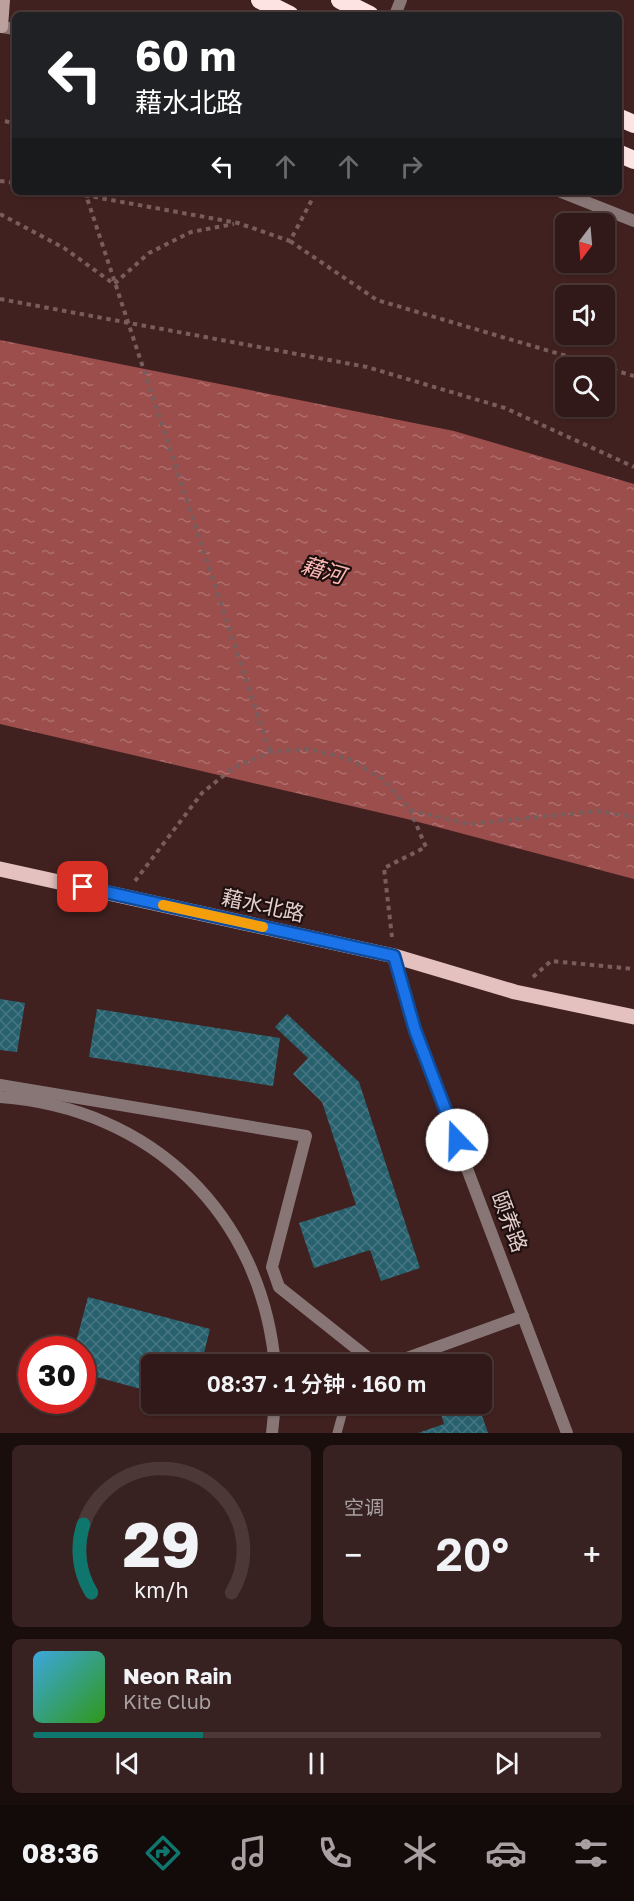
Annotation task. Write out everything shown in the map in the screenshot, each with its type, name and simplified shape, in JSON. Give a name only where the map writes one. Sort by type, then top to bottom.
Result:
[{"type":"highway","points":[[260,0],[284,12]]},
{"type":"highway","points":[[340,0],[364,12]]},
{"type":"main road","points":[[0,0],[4,0],[1,27]]},
{"type":"main road","name":"藉水北路","points":[[0,869],[394,956],[515,992],[634,1017]]},
{"type":"main road","name":"藉水北路","points":[[515,992],[634,1006]]},
{"type":"street","points":[[569,195],[634,221]]},
{"type":"street","name":"颐养路","points":[[394,956],[415,1030],[567,1433]]},
{"type":"street","points":[[0,1085],[306,1136],[272,1267],[279,1287],[363,1354]]},
{"type":"street","points":[[0,1097],[56,1104],[105,1122],[142,1141],[168,1159],[191,1180],[212,1203],[246,1255],[267,1313],[273,1354]]},
{"type":"street","points":[[418,1354],[523,1316]]},
{"type":"street","points":[[272,1433],[274,1414]]},
{"type":"lane","points":[[337,1433],[342,1414]]},
{"type":"path","points":[[5,121],[12,123]]},
{"type":"path","points":[[84,195],[270,752]]},
{"type":"path","points":[[89,195],[238,223],[290,241],[377,300],[634,376]]},
{"type":"path","points":[[290,241],[314,195]]},
{"type":"path","points":[[0,214],[64,248],[114,284]]},
{"type":"path","points":[[114,284],[149,253],[191,232],[238,223]]},
{"type":"path","points":[[0,300],[367,367],[505,408],[634,467]]},
{"type":"path","points":[[124,896],[202,793],[233,768],[270,752],[310,749],[349,759],[384,780],[410,810],[426,847],[384,868],[394,956]]},
{"type":"path","points":[[410,810],[468,824],[598,811],[634,817]]},
{"type":"path","points":[[515,992],[551,961],[634,969]]},
{"type":"water","name":"藉河","points":[[0,340],[454,431],[634,484],[634,879],[407,819],[0,724]]},
{"type":"building","points":[[0,999],[25,1003],[17,1052],[0,1050]]},
{"type":"building","points":[[97,1009],[280,1038],[273,1086],[89,1057]]},
{"type":"building","points":[[287,1014],[359,1082],[420,1268],[381,1281],[370,1250],[314,1268],[299,1223],[356,1205],[322,1102],[293,1074],[308,1058],[275,1027]]},
{"type":"building","points":[[88,1297],[210,1329],[204,1354],[141,1354],[141,1389],[96,1377],[96,1336],[78,1336]]},
{"type":"building","points":[[441,1414],[481,1414],[488,1433],[418,1433],[444,1424]]},
{"type":"slow traffic","points":[[163,905],[263,927]]},
{"type":"route","points":[[83,887],[394,956],[415,1030],[457,1140]]}]
